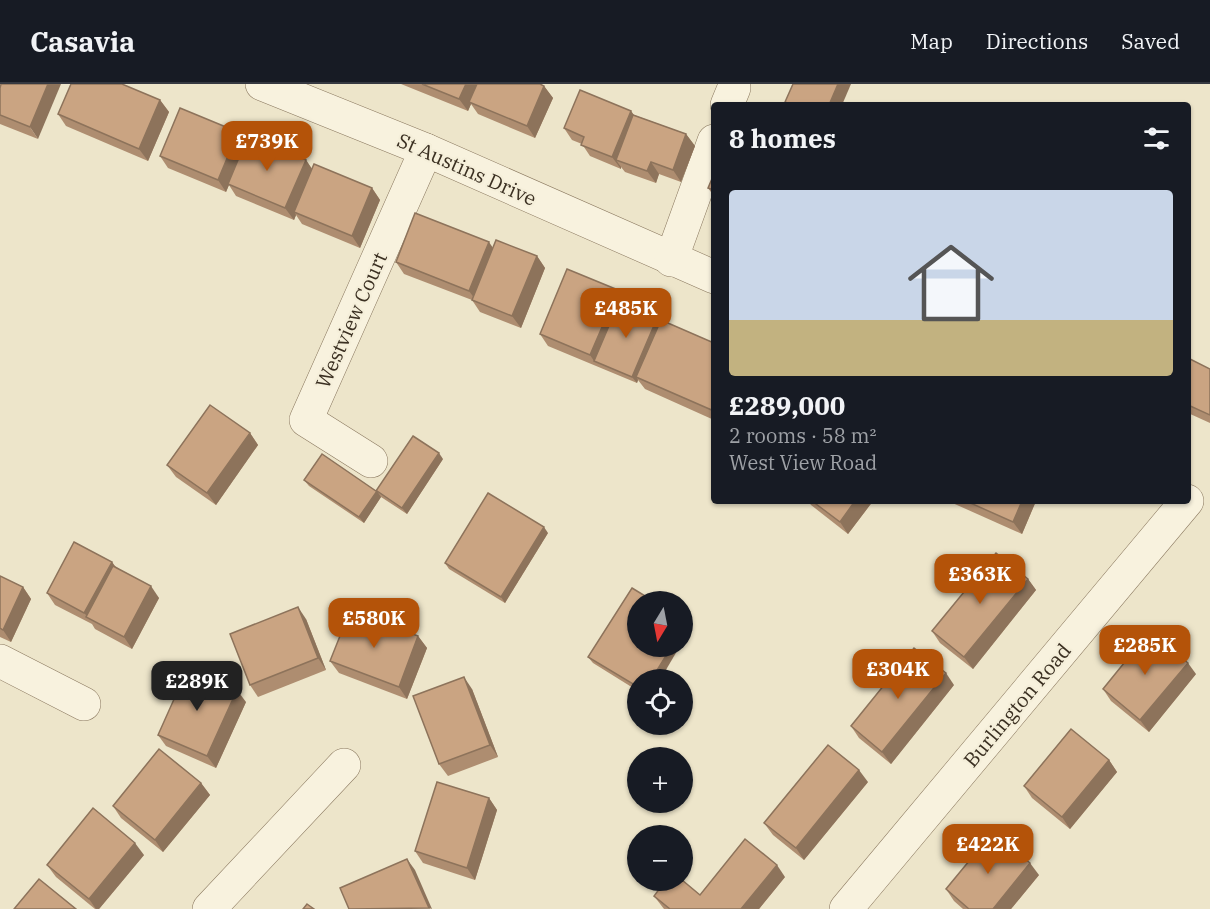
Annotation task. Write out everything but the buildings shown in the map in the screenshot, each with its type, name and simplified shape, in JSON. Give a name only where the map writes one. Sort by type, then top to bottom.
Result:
[{"type":"street","name":"St Austins Drive","points":[[262,84],[426,150],[711,277]]},
{"type":"street","points":[[671,260],[711,149]]},
{"type":"street","name":"Westview Court","points":[[371,461],[306,420],[426,150]]},
{"type":"street","name":"Burlington Road","points":[[846,909],[1186,504]]},
{"type":"street","points":[[0,661],[84,704]]},
{"type":"street","points":[[209,909],[344,765]]}]
